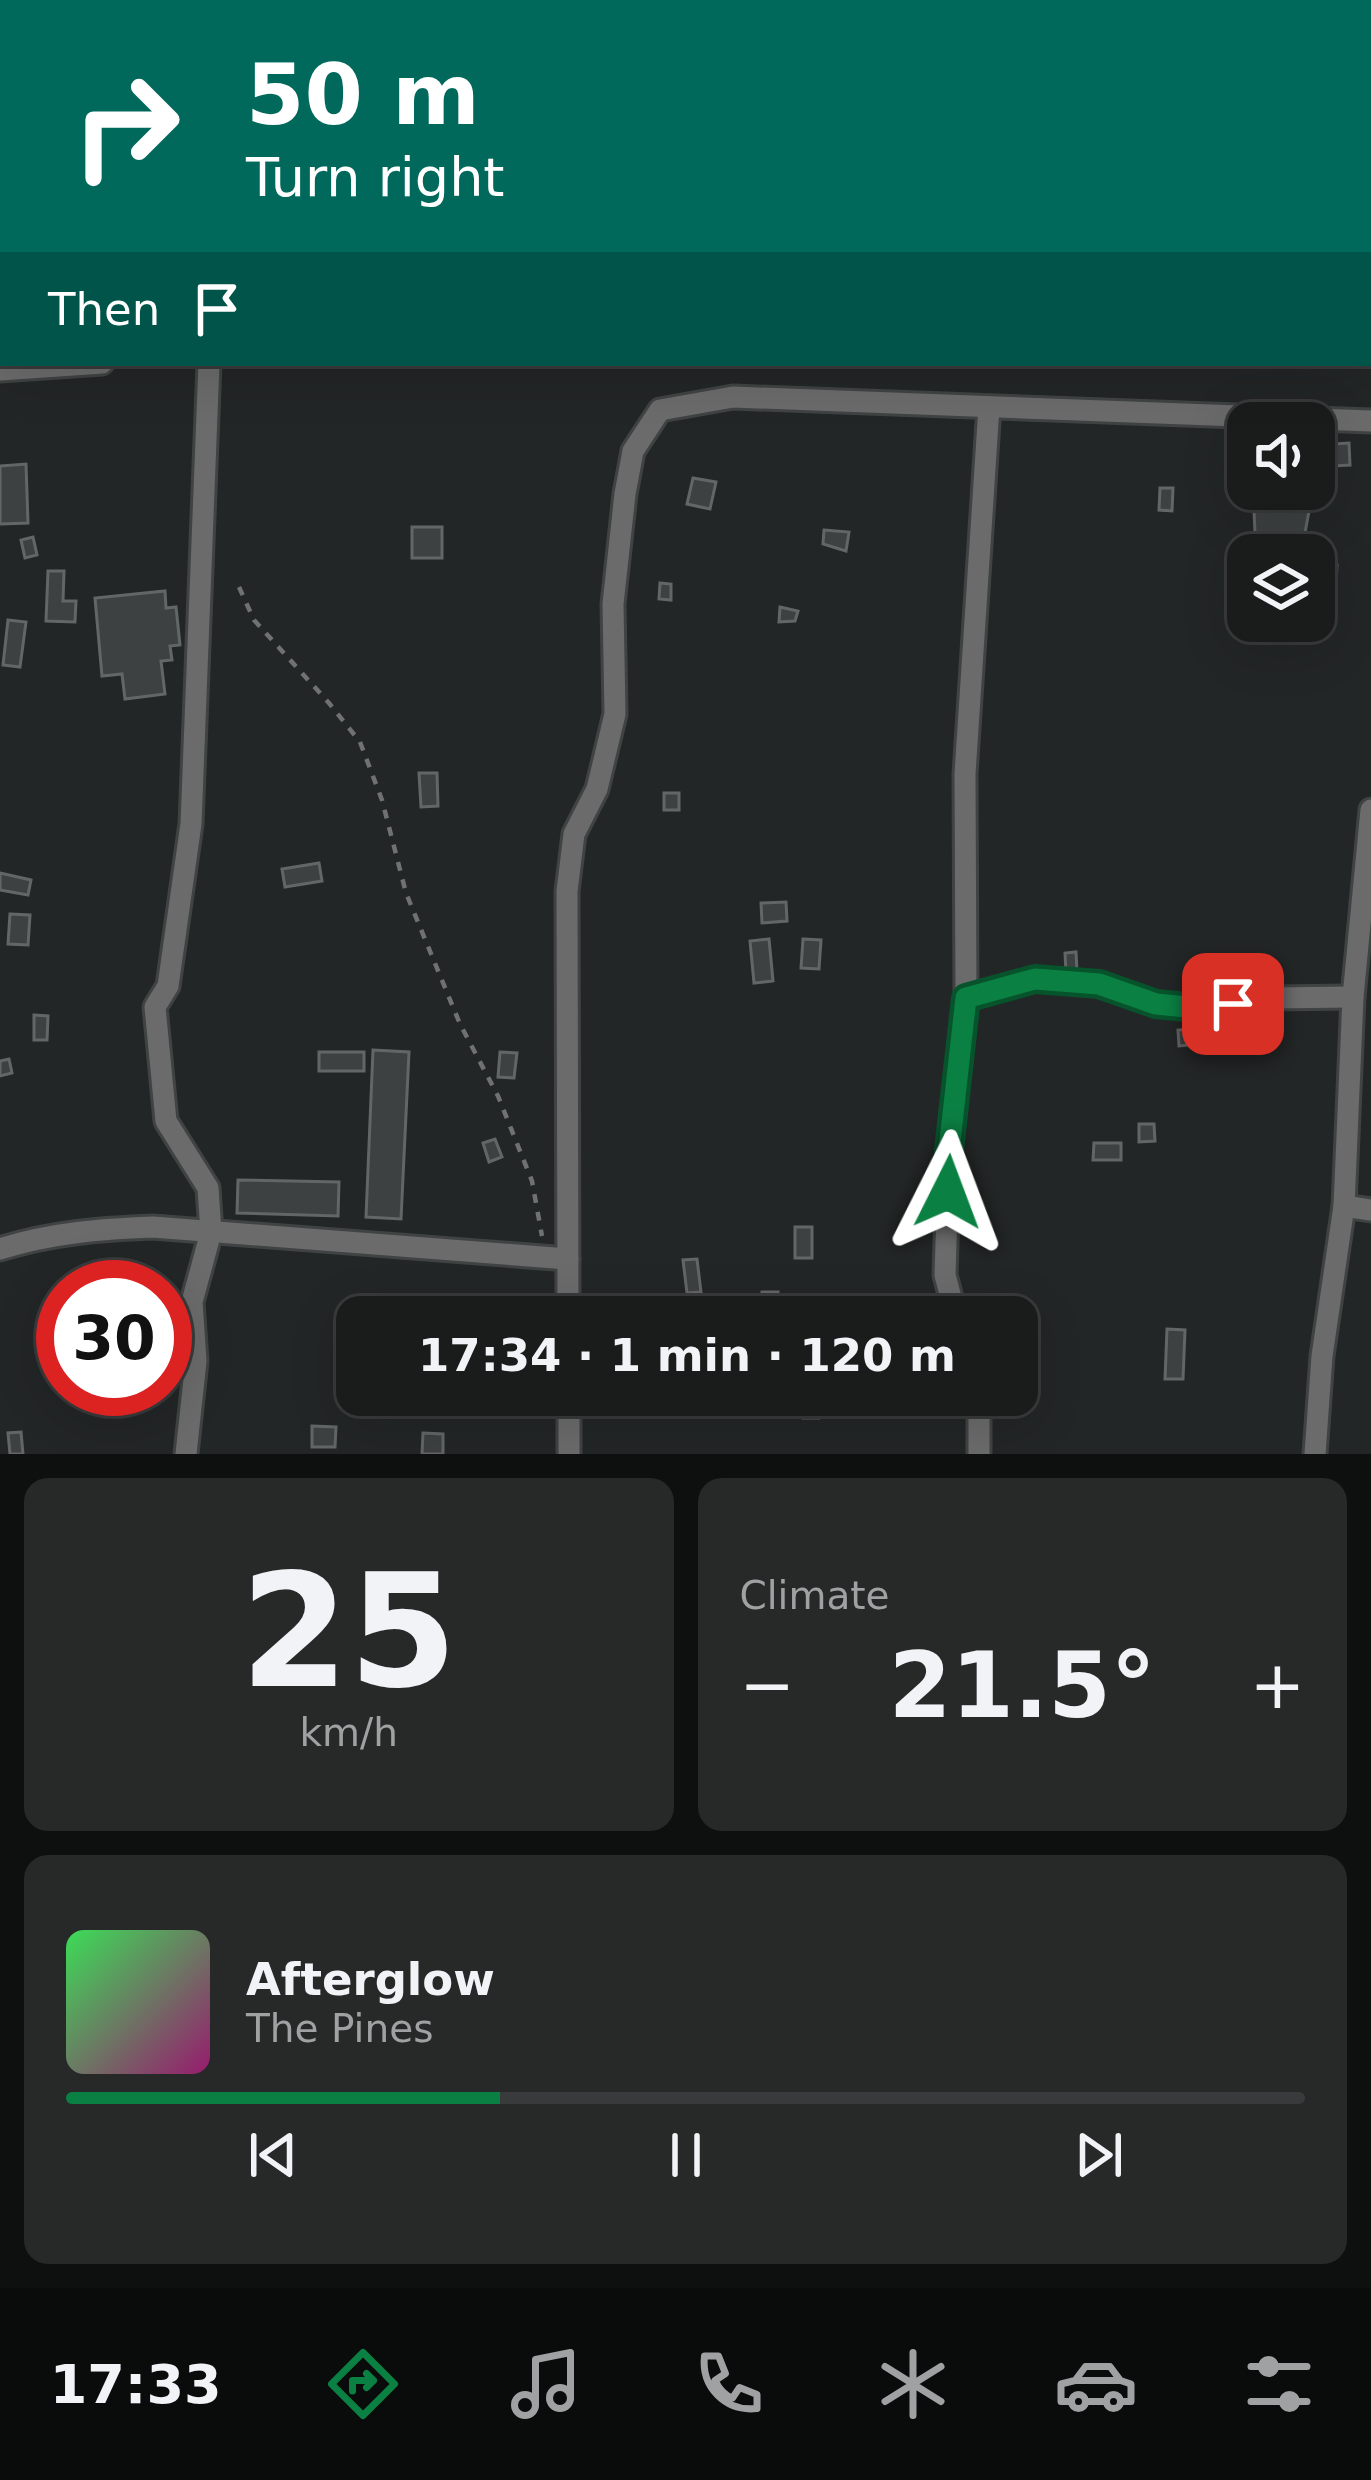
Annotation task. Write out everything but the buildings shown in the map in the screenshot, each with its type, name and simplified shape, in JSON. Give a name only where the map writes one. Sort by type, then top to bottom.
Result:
[{"type":"street","points":[[0,370],[58,366]]},
{"type":"street","points":[[186,1454],[196,1361],[192,1302],[211,1232],[208,1188],[166,1121],[154,1006],[168,986],[191,824],[209,366]]},
{"type":"street","points":[[564,1296],[557,1258],[567,891],[574,834],[597,789],[615,714],[613,604],[633,451],[660,410],[733,397],[1371,422]]},
{"type":"street","points":[[950,1296],[945,1275],[949,1150],[966,998],[964,774],[989,407]]},
{"type":"street","points":[[1315,1454],[1322,1356],[1344,1206],[1353,997],[1371,810]]},
{"type":"street","points":[[966,998],[1035,979],[1099,984],[1156,1004],[1207,1009],[1259,998],[1353,997]]},
{"type":"street","points":[[1344,1206],[1371,1210]]},
{"type":"street","points":[[0,1250],[90,1230],[153,1227],[557,1258]]},
{"type":"street","points":[[569,1416],[569,1454]]},
{"type":"street","points":[[979,1416],[979,1454]]},
{"type":"path","points":[[239,587],[254,620],[360,742],[382,800],[406,893],[460,1024],[498,1096],[557,1258]]},
{"type":"route","points":[[948,1192],[966,998],[1035,979],[1099,984],[1156,1004],[1207,1009],[1233,1004]]}]
